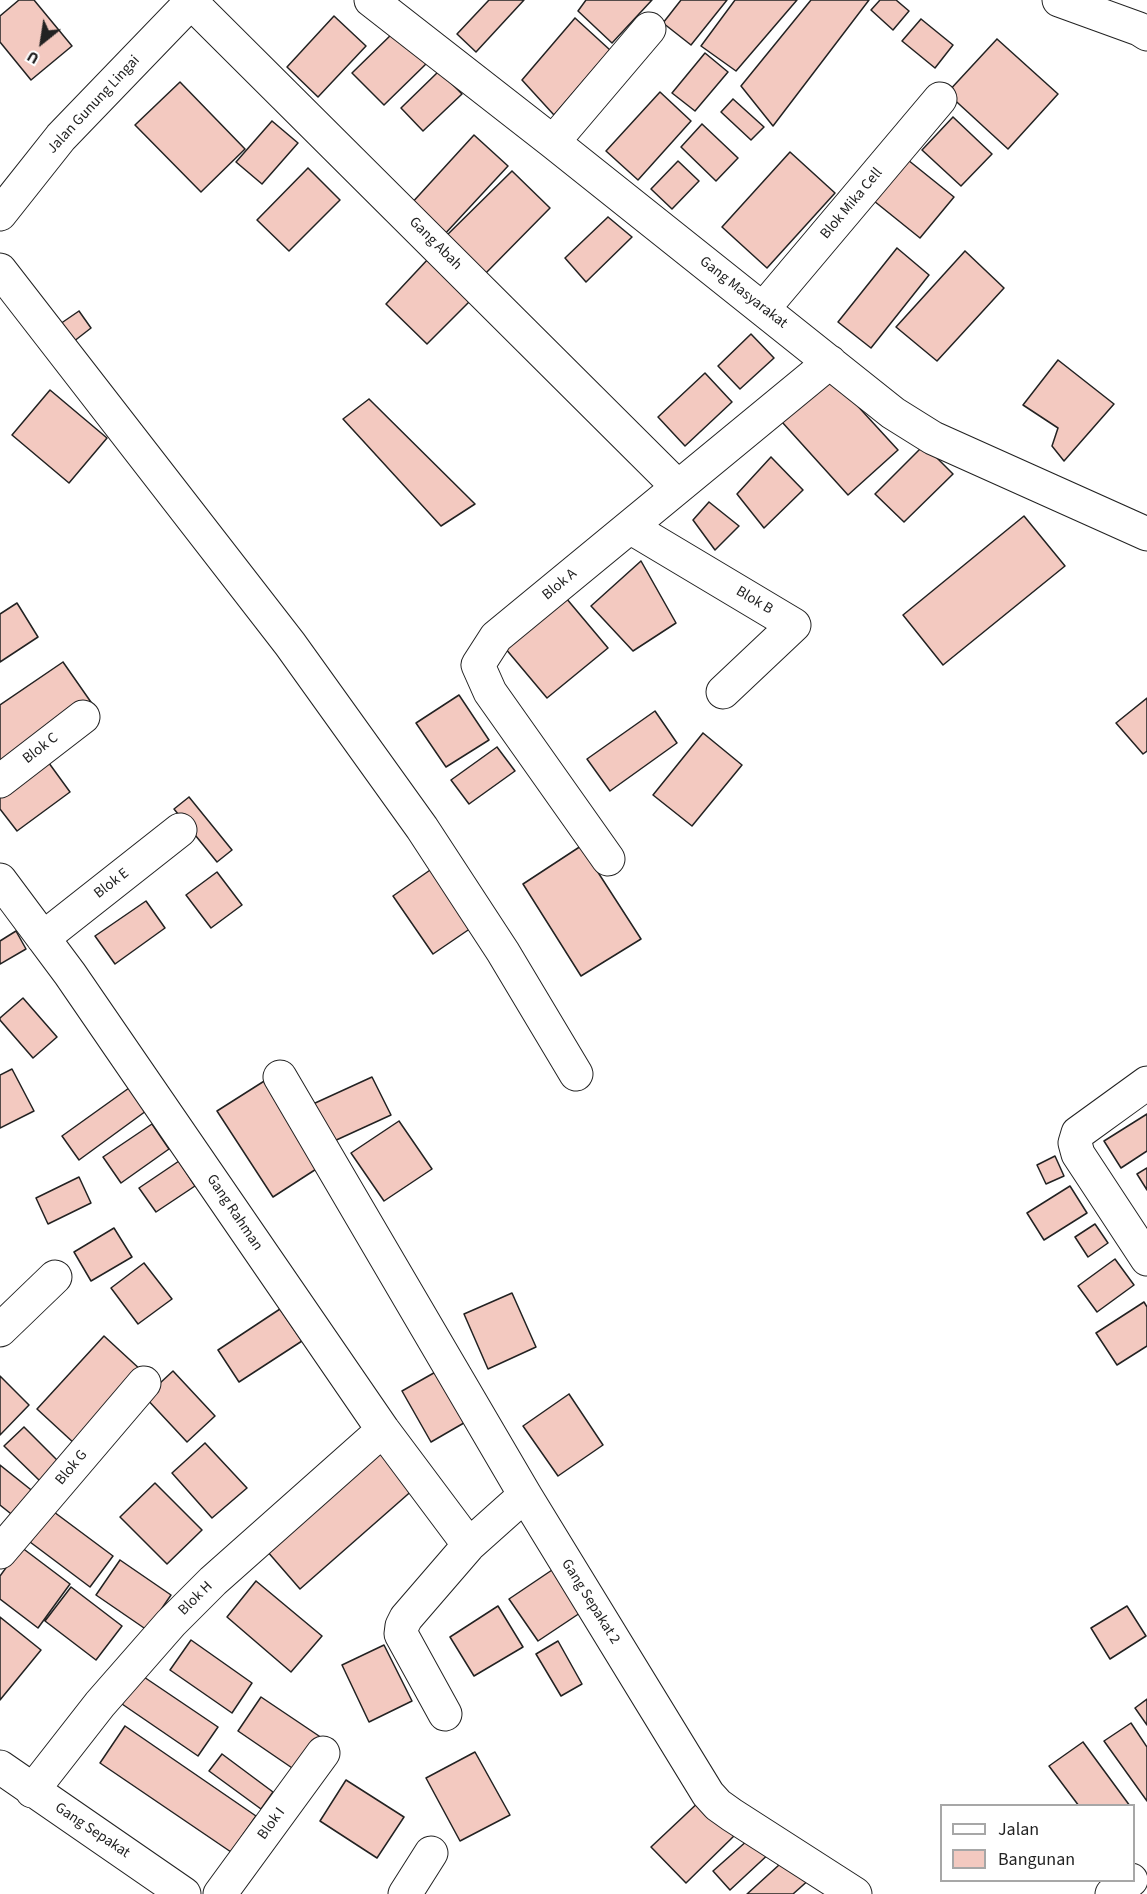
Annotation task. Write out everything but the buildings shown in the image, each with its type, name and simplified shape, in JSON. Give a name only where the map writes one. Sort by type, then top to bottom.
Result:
[{"type":"street","name":"Gang Masyarakat","points":[[371,0],[893,413],[933,438],[1147,534]]},
{"type":"street","points":[[1059,0],[1147,34]]},
{"type":"street","name":"Jalan Gunung Lingai","points":[[0,214],[61,137],[192,1]]},
{"type":"street","name":"Gang Abah","points":[[192,1],[678,487]]},
{"type":"street","points":[[552,142],[649,29]]},
{"type":"street","name":"Blok Mika Cell","points":[[763,309],[940,99]]},
{"type":"street","points":[[0,270],[290,644],[422,828],[503,952],[576,1074]]},
{"type":"street","name":"Blok A","points":[[608,859],[490,692],[478,665],[496,637],[830,362]]},
{"type":"street","name":"Blok B","points":[[630,527],[794,625],[723,692]]},
{"type":"street","name":"Blok C","points":[[0,781],[83,717]]},
{"type":"street","name":"Blok E","points":[[44,938],[180,830]]},
{"type":"street","name":"Gang Rahman","points":[[0,880],[70,974],[383,1430],[469,1545]]},
{"type":"street","name":"Gang Sepakat 2","points":[[280,1077],[525,1495],[708,1794],[732,1815],[855,1894]]},
{"type":"street","points":[[1147,1083],[1078,1133],[1075,1143],[1078,1154],[1147,1259]]},
{"type":"street","points":[[0,1330],[55,1277]]},
{"type":"street","name":"Blok G","points":[[0,1552],[144,1383]]},
{"type":"street","name":"Blok H","points":[[32,1791],[100,1704],[171,1623],[213,1581],[383,1430]]},
{"type":"street","points":[[445,1714],[401,1634],[402,1626],[406,1618],[469,1545],[525,1495]]},
{"type":"street","name":"Blok I","points":[[220,1894],[324,1753]]},
{"type":"street","name":"Gang Sepakat","points":[[0,1767],[184,1894]]},
{"type":"street","points":[[405,1894],[431,1853]]}]
